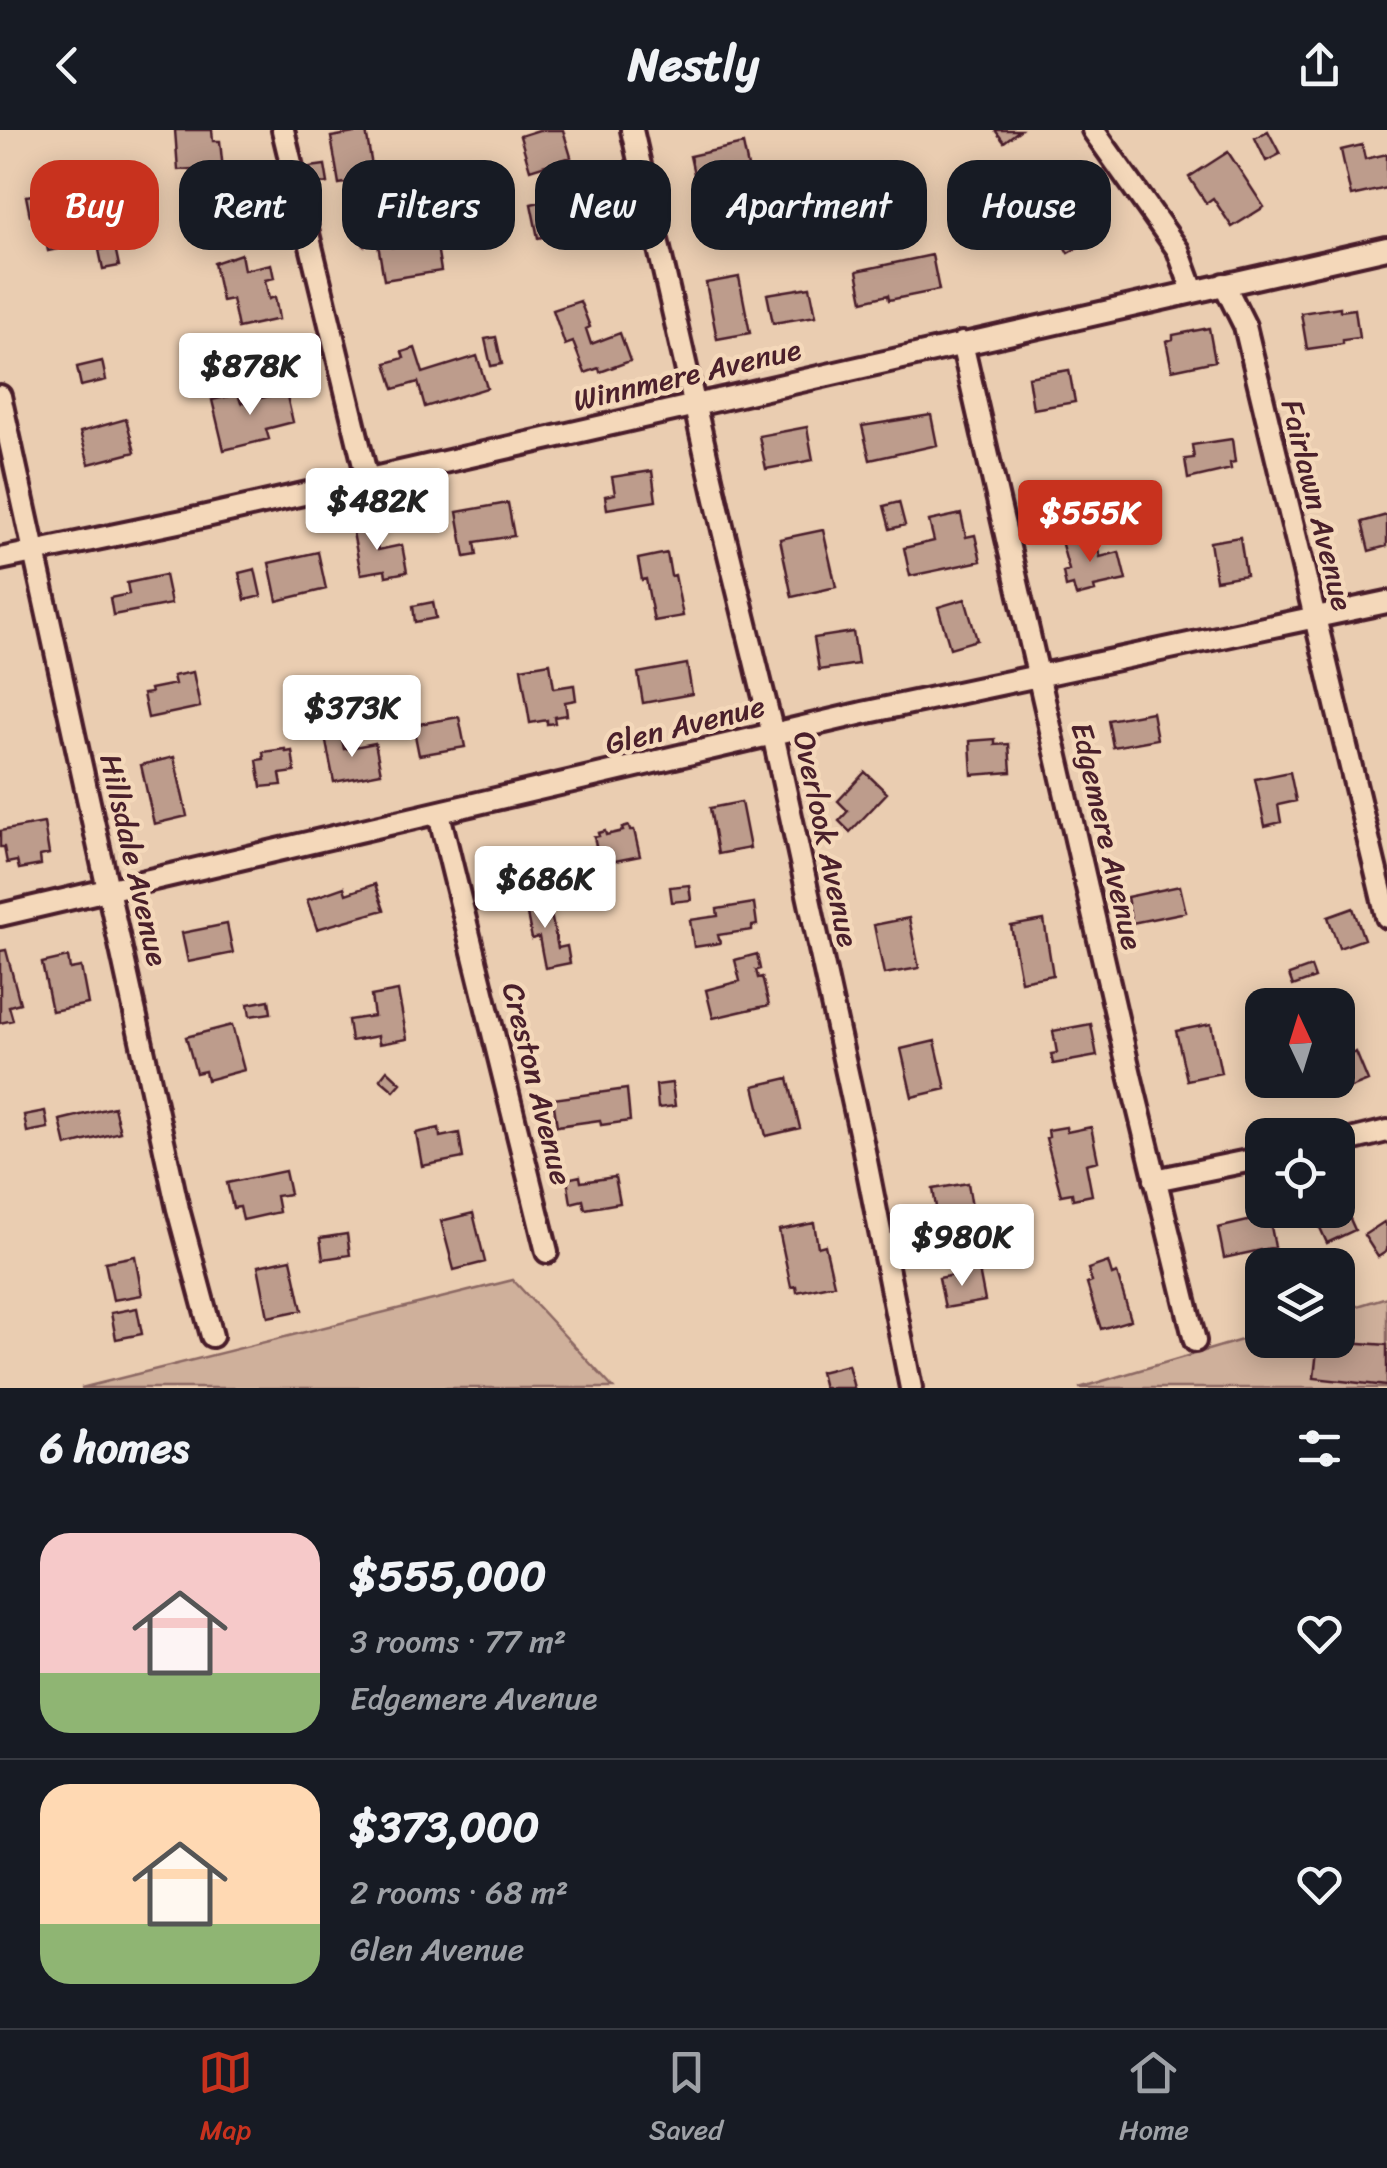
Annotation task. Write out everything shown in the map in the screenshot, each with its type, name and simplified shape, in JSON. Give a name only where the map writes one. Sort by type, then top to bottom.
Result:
[{"type":"street","points":[[283,130],[368,478]]},
{"type":"street","name":"Overlook Avenue","points":[[632,130],[773,734],[863,1146],[910,1388]]},
{"type":"street","points":[[1092,130],[1178,250],[1193,291]]},
{"type":"street","name":"Winnmere Avenue","points":[[0,559],[1387,248]]},
{"type":"street","name":"Fairlawn Avenue","points":[[1224,284],[1244,326],[1387,917]]},
{"type":"street","name":"Edgemere Avenue","points":[[962,343],[1195,1341]]},
{"type":"street","name":"Hillsdale Avenue","points":[[0,396],[178,1209],[212,1336]]},
{"type":"street","name":"Glen Avenue","points":[[0,915],[773,734],[1387,602]]},
{"type":"street","name":"Creston Avenue","points":[[439,814],[547,1252]]},
{"type":"street","points":[[1355,1139],[1387,1132]]},
{"type":"street","points":[[1155,1180],[1245,1161]]},
{"type":"shaded area","points":[[513,1280],[613,1388],[81,1388]]},
{"type":"shaded area","points":[[1387,1297],[1387,1388],[1079,1388],[1245,1339],[1245,1358],[1355,1358],[1355,1307]]},
{"type":"building","points":[[175,130],[212,130],[213,141],[220,141],[222,160],[179,160],[178,170]]},
{"type":"building","points":[[539,130],[563,130],[571,157],[535,160],[535,168],[530,170],[520,136]]},
{"type":"building","points":[[995,130],[1020,130],[1004,142]]},
{"type":"building","points":[[366,131],[371,160],[342,160],[342,183],[339,184],[331,137]]},
{"type":"building","points":[[1268,131],[1280,154],[1266,161],[1255,138]]},
{"type":"building","points":[[743,144],[746,160],[691,160],[690,156]]},
{"type":"building","points":[[1362,145],[1365,159],[1387,154],[1387,188],[1351,196],[1341,150]]},
{"type":"building","points":[[1228,152],[1264,207],[1232,227],[1213,198],[1206,203],[1189,177]]},
{"type":"building","points":[[325,165],[328,183],[322,184]]},
{"type":"building","points":[[99,250],[116,250],[119,266],[103,269]]},
{"type":"building","points":[[379,250],[438,250],[441,271],[384,280]]},
{"type":"building","points":[[241,254],[244,270],[271,264],[274,278],[265,280],[269,299],[275,297],[279,319],[238,328],[232,299],[222,301],[214,263]]},
{"type":"building","points":[[932,255],[939,290],[863,301],[857,271]]},
{"type":"building","points":[[739,277],[750,333],[717,339],[706,283]]},
{"type":"building","points":[[810,287],[816,316],[773,323],[767,294]]},
{"type":"building","points":[[580,301],[590,327],[586,329],[591,344],[620,333],[630,361],[585,373],[573,342],[565,345],[553,310]]},
{"type":"building","points":[[1340,307],[1340,311],[1355,309],[1359,338],[1307,349],[1301,313]]},
{"type":"building","points":[[1209,328],[1215,361],[1172,370],[1166,341],[1173,339],[1173,335]]},
{"type":"building","points":[[496,337],[502,364],[491,366],[485,339]]},
{"type":"building","points":[[415,348],[423,373],[477,356],[487,388],[425,407],[418,382],[394,389],[386,363],[404,358],[402,352]]},
{"type":"building","points":[[102,361],[106,380],[81,386],[77,367]]},
{"type":"building","points":[[1069,370],[1075,402],[1033,409],[1028,377]]},
{"type":"building","points":[[286,392],[293,422],[266,429],[269,439],[224,450],[212,400],[238,394],[241,403]]},
{"type":"building","points":[[931,415],[937,445],[870,460],[862,426]]},
{"type":"building","points":[[126,419],[135,452],[89,464],[80,432]]},
{"type":"building","points":[[807,427],[813,460],[766,469],[759,436]]},
{"type":"building","points":[[1232,439],[1235,462],[1230,463],[1231,469],[1188,479],[1185,459],[1194,458],[1192,445]]},
{"type":"building","points":[[652,471],[656,501],[607,509],[605,496],[615,494],[612,477]]},
{"type":"building","points":[[1100,492],[1108,517],[1078,526],[1071,501]]},
{"type":"building","points":[[899,502],[905,525],[890,529],[884,506]]},
{"type":"building","points":[[508,503],[514,536],[475,542],[477,555],[465,557],[457,512]]},
{"type":"building","points":[[961,514],[966,537],[975,535],[981,561],[910,576],[904,548],[934,541],[929,521]]},
{"type":"building","points":[[1387,515],[1387,546],[1369,551],[1362,522]]},
{"type":"building","points":[[373,523],[378,550],[402,545],[407,572],[386,576],[385,570],[361,574],[352,527]]},
{"type":"building","points":[[823,530],[836,587],[792,597],[780,539]]},
{"type":"building","points":[[1094,533],[1100,557],[1119,552],[1126,580],[1094,587],[1095,591],[1076,596],[1073,585],[1066,587],[1063,572],[1069,570],[1061,541]]},
{"type":"building","points":[[1240,537],[1246,575],[1216,580],[1210,542]]},
{"type":"building","points":[[318,552],[326,589],[277,601],[269,563]]},
{"type":"building","points":[[667,553],[683,616],[654,621],[638,559]]},
{"type":"building","points":[[255,569],[261,596],[245,600],[239,573]]},
{"type":"building","points":[[165,575],[171,604],[113,615],[110,598],[129,594],[127,583]]},
{"type":"building","points":[[965,599],[977,640],[950,648],[938,607]]},
{"type":"building","points":[[433,602],[436,618],[415,622],[413,606]]},
{"type":"building","points":[[853,632],[858,664],[819,670],[814,638]]},
{"type":"building","points":[[550,663],[554,688],[574,685],[576,700],[565,702],[567,715],[554,717],[555,723],[530,723],[521,668]]},
{"type":"building","points":[[687,664],[692,694],[643,703],[638,673]]},
{"type":"building","points":[[193,672],[200,707],[148,718],[143,694],[175,684],[173,676]]},
{"type":"building","points":[[1152,712],[1157,739],[1113,747],[1108,720]]},
{"type":"building","points":[[459,717],[465,747],[419,755],[413,725]]},
{"type":"building","points":[[341,734],[344,749],[375,743],[381,773],[334,782],[325,737]]},
{"type":"building","points":[[995,739],[995,745],[1009,744],[1011,772],[972,775],[970,741]]},
{"type":"building","points":[[292,751],[295,772],[280,774],[282,785],[261,787],[257,760],[264,759],[263,752]]},
{"type":"building","points":[[174,757],[187,816],[154,824],[141,765]]},
{"type":"building","points":[[865,772],[887,793],[850,832],[839,821],[848,811],[838,801]]},
{"type":"building","points":[[1290,772],[1296,801],[1278,805],[1281,822],[1265,826],[1255,779]]},
{"type":"building","points":[[741,802],[750,848],[718,854],[710,808]]},
{"type":"building","points":[[44,823],[49,854],[40,856],[41,865],[19,869],[17,861],[7,863],[4,847],[0,847],[0,831]]},
{"type":"building","points":[[629,826],[634,830],[640,856],[600,864],[594,837]]},
{"type":"building","points":[[375,884],[384,910],[317,929],[307,900],[344,887],[346,894]]},
{"type":"building","points":[[689,885],[691,900],[672,902],[670,887]]},
{"type":"building","points":[[1180,886],[1186,912],[1132,923],[1127,897]]},
{"type":"building","points":[[547,895],[558,948],[567,946],[570,963],[545,968],[539,937],[532,939],[524,899]]},
{"type":"building","points":[[754,903],[757,925],[752,930],[718,935],[720,943],[694,947],[690,920],[718,916],[717,909]]},
{"type":"building","points":[[1353,908],[1364,939],[1339,948],[1328,917]]},
{"type":"building","points":[[909,918],[919,968],[884,974],[874,925]]},
{"type":"building","points":[[1044,920],[1053,975],[1021,981],[1011,926]]},
{"type":"building","points":[[227,924],[233,953],[188,962],[182,933]]},
{"type":"building","points":[[6,950],[20,1003],[9,1006],[13,1020],[0,1023],[0,951]]},
{"type":"building","points":[[757,954],[760,969],[756,970],[758,978],[762,977],[769,1005],[713,1018],[706,990],[740,981],[735,960]]},
{"type":"building","points":[[68,957],[70,969],[81,967],[88,1004],[52,1011],[42,963]]},
{"type":"building","points":[[1311,967],[1315,978],[1293,986],[1289,975]]},
{"type":"building","points":[[398,991],[407,1039],[379,1044],[378,1036],[351,1041],[348,1020],[374,1016],[371,996]]},
{"type":"building","points":[[269,1000],[271,1013],[250,1016],[248,1004]]},
{"type":"building","points":[[1091,1024],[1097,1056],[1053,1064],[1051,1054],[1057,1053],[1053,1031]]},
{"type":"building","points":[[1211,1024],[1221,1073],[1187,1080],[1176,1031]]},
{"type":"building","points":[[232,1025],[244,1070],[207,1080],[205,1071],[196,1073],[186,1037]]},
{"type":"building","points":[[935,1041],[946,1089],[912,1097],[901,1049]]},
{"type":"building","points":[[1355,1052],[1368,1081],[1355,1086]]},
{"type":"building","points":[[387,1070],[401,1083],[394,1091],[380,1079]]},
{"type":"building","points":[[788,1078],[800,1128],[766,1136],[754,1086]]},
{"type":"building","points":[[672,1083],[675,1106],[658,1108],[656,1085]]},
{"type":"building","points":[[627,1089],[630,1121],[601,1125],[600,1120],[557,1126],[553,1099]]},
{"type":"building","points":[[114,1107],[120,1132],[66,1146],[60,1120]]},
{"type":"building","points":[[45,1111],[48,1128],[27,1132],[24,1115]]},
{"type":"building","points":[[1066,1127],[1067,1132],[1091,1127],[1098,1161],[1086,1164],[1092,1195],[1073,1199],[1072,1193],[1061,1195],[1046,1138],[1048,1130]]},
{"type":"building","points":[[439,1128],[440,1137],[459,1133],[463,1158],[422,1166],[416,1133]]},
{"type":"building","points":[[285,1171],[290,1194],[276,1196],[279,1212],[243,1220],[240,1207],[233,1208],[227,1183]]},
{"type":"building","points":[[580,1176],[581,1182],[615,1177],[620,1203],[585,1209],[583,1200],[571,1203],[567,1179]]},
{"type":"building","points":[[968,1183],[976,1232],[941,1238],[933,1189]]},
{"type":"building","points":[[473,1213],[485,1262],[454,1270],[441,1221]]},
{"type":"building","points":[[1245,1222],[1245,1228],[1271,1228],[1275,1247],[1245,1248],[1245,1253],[1224,1258],[1218,1228]]},
{"type":"building","points":[[1384,1222],[1387,1251],[1378,1257],[1364,1235]]},
{"type":"building","points":[[814,1223],[818,1247],[825,1245],[834,1284],[797,1292],[796,1286],[791,1287],[779,1230]]},
{"type":"building","points":[[1320,1228],[1354,1228],[1355,1230],[1327,1243]]},
{"type":"building","points":[[347,1234],[350,1255],[323,1259],[320,1238]]},
{"type":"building","points":[[135,1256],[142,1295],[113,1300],[105,1262]]},
{"type":"building","points":[[291,1259],[302,1310],[268,1317],[258,1266]]},
{"type":"building","points":[[1108,1262],[1112,1275],[1117,1273],[1131,1320],[1101,1329],[1087,1284],[1092,1282],[1088,1269]]},
{"type":"building","points":[[979,1270],[985,1301],[945,1308],[939,1278]]},
{"type":"building","points":[[137,1308],[142,1334],[116,1339],[111,1313]]},
{"type":"building","points":[[1355,1343],[1387,1345],[1387,1386],[1314,1378],[1316,1358],[1355,1358]]},
{"type":"building","points":[[848,1365],[854,1388],[824,1388],[820,1372]]}]
